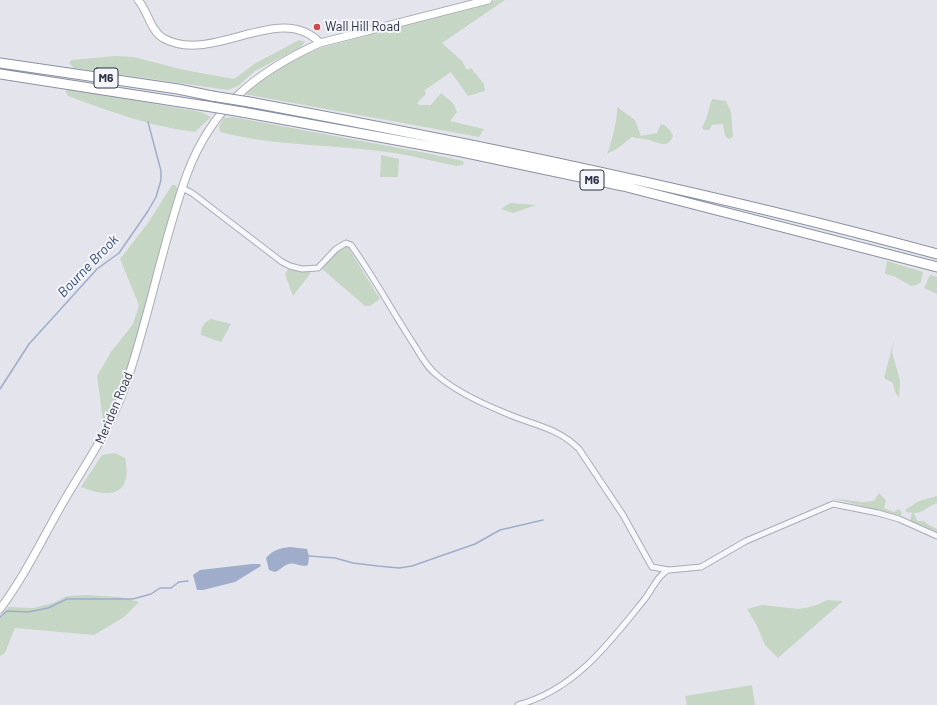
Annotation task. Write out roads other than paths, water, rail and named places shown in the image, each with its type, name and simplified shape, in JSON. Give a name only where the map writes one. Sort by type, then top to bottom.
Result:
[{"type":"highway","name":"M6","points":[[0,63],[178,89],[464,143],[625,177],[764,209],[937,254]]},
{"type":"highway","name":"M6","points":[[0,74],[242,112],[462,152],[623,186],[937,267]]},
{"type":"main road","points":[[138,0],[143,5],[156,31],[163,38],[174,42],[186,42],[202,37]]},
{"type":"main road","name":"Meriden Road","points":[[0,609],[21,578],[68,495],[102,440],[120,401],[143,329],[182,188],[197,148],[206,132],[227,104],[244,88],[265,72],[294,55],[320,43],[488,0]]},
{"type":"main road","points":[[311,26],[320,43]]},
{"type":"street","points":[[182,188],[192,192],[250,239],[290,266],[308,270],[318,268],[341,245],[346,243],[351,245],[389,306],[436,375],[453,386],[504,413],[558,432],[579,449],[623,515],[652,567],[660,576]]},
{"type":"street","points":[[652,567],[669,570],[701,567],[746,541],[833,504],[878,513],[937,536]]},
{"type":"street","points":[[518,705],[547,695],[570,681],[587,666],[603,651],[646,597],[660,576],[669,570]]},
{"type":"water","points":[[290,547],[307,549],[309,556],[308,565],[303,566],[291,564],[285,565],[275,572],[269,570],[266,558],[277,550]]},
{"type":"water","points":[[260,564],[261,566],[235,582],[203,590],[197,590],[193,575],[200,570]]},
{"type":"waterway","name":"Bourne Brook","points":[[0,389],[29,344],[97,269],[119,253],[156,197],[161,180],[161,171],[148,122]]},
{"type":"waterway","points":[[309,556],[335,558],[353,563],[399,568],[412,566],[475,544],[500,530],[543,520]]},
{"type":"waterway","points":[[0,617],[7,611],[28,612],[48,608],[67,599],[133,599],[151,594],[160,588],[171,588],[179,582],[188,581]]},
{"type":"place","name":"Wall Hill Road","points":[[317,27]]}]
